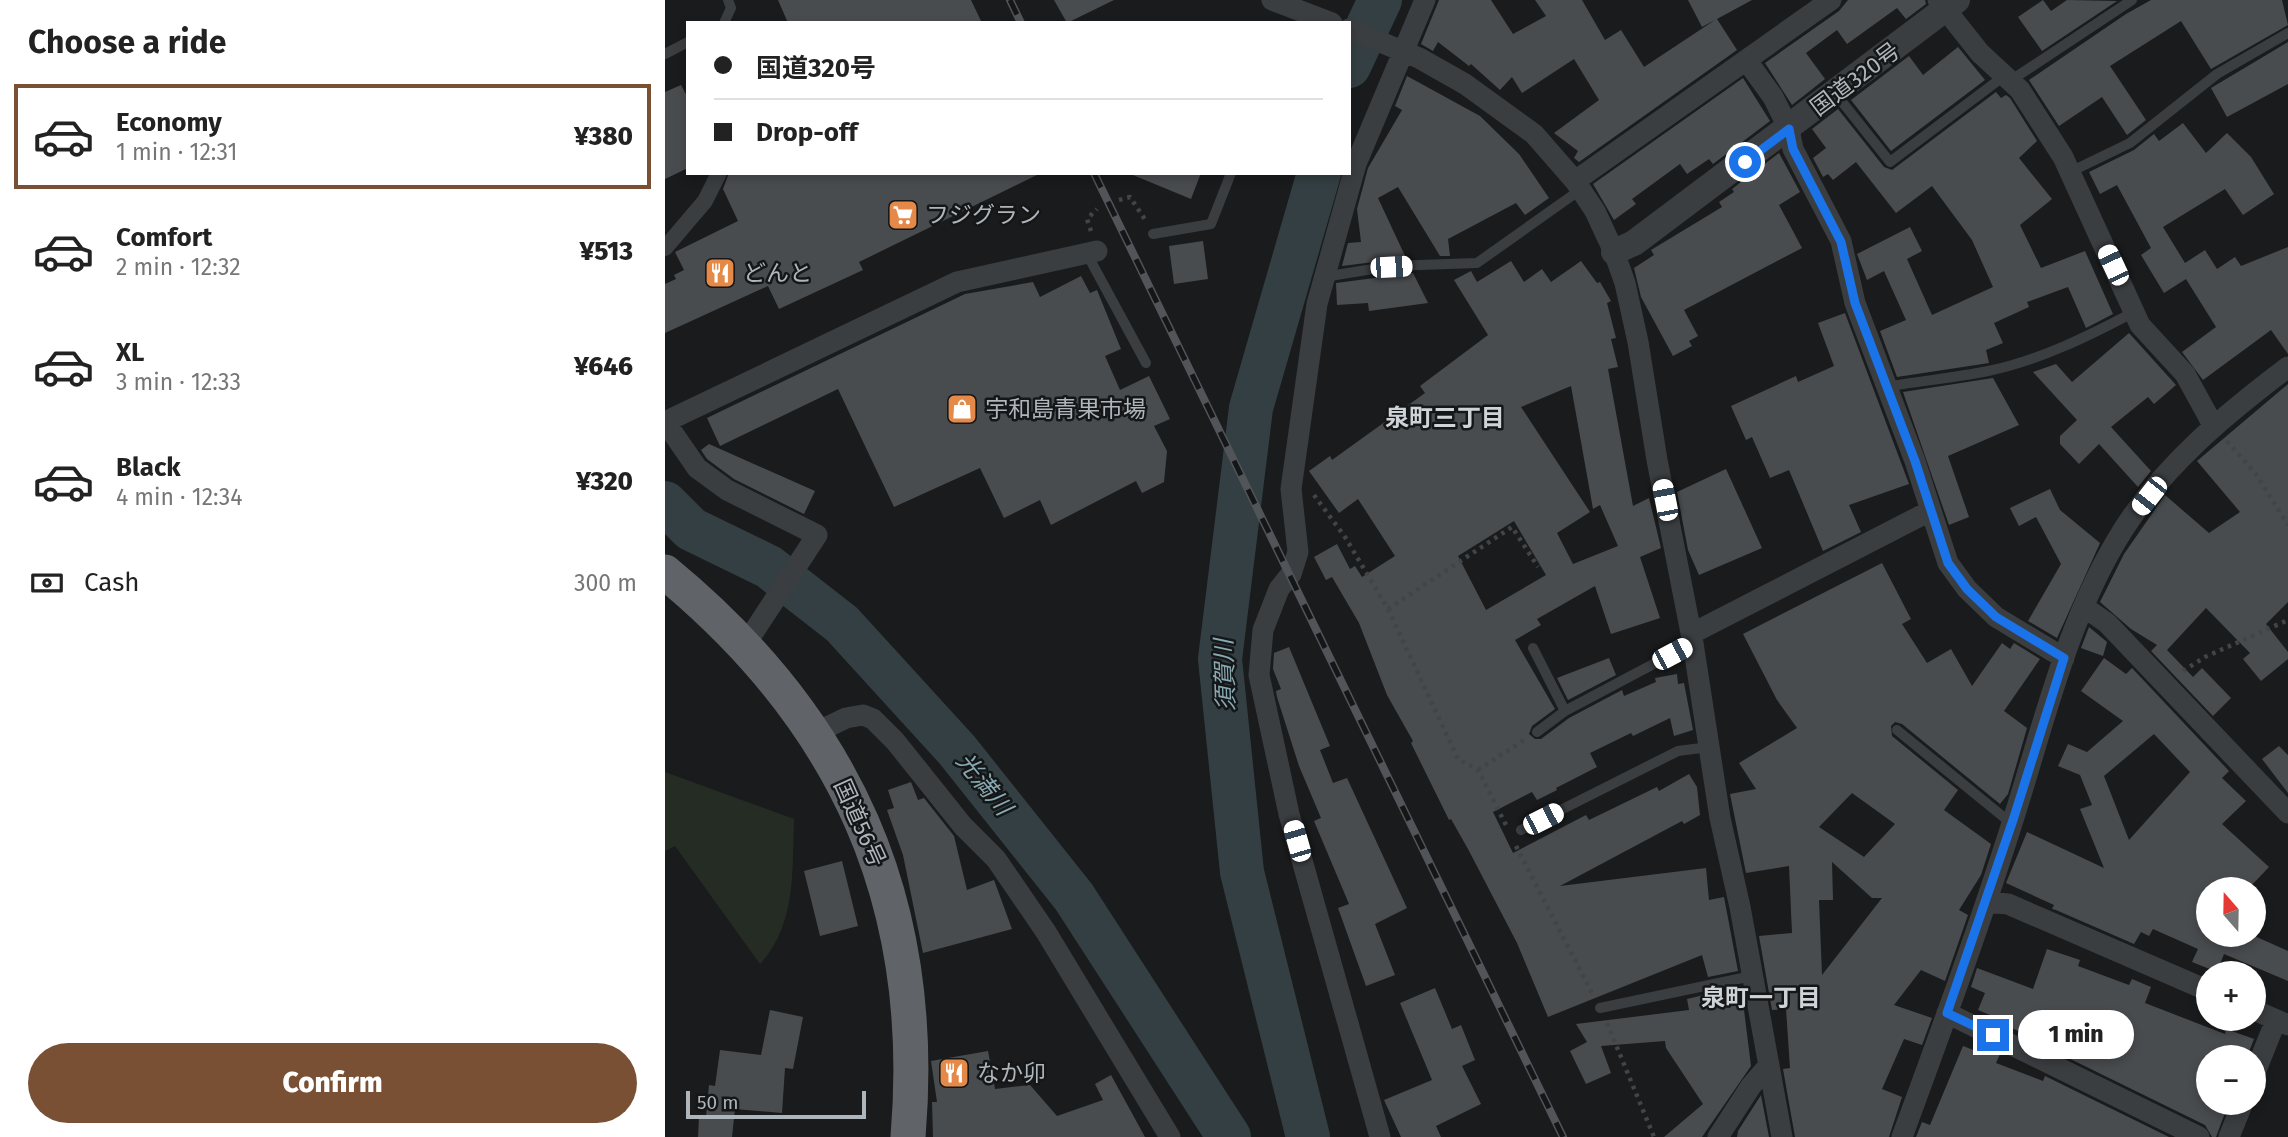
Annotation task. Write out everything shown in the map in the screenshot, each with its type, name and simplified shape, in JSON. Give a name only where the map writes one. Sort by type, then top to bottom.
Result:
[{"type":"highway","name":"国道56号","points":[[665,572],[745,645],[815,733],[864,827],[893,908],[903,958],[910,1036],[911,1095],[908,1137]]},
{"type":"street","points":[[1380,1137],[1289,814],[1259,675],[1263,630],[1279,589],[1291,575],[1298,552],[1291,489],[1317,304],[1356,164],[1395,48],[1425,0]]},
{"type":"street","points":[[1578,186],[1831,0]]},
{"type":"street","points":[[1947,3],[1980,53],[2019,90],[2070,172],[2140,325],[2185,374],[2213,425]]},
{"type":"street","name":"国道320号","points":[[1614,252],[1634,243],[1789,129],[1947,3]]},
{"type":"street","points":[[1292,9],[1326,21]]},
{"type":"street","points":[[1351,30],[1395,48],[1465,85],[1534,134],[1578,186],[1614,252],[1625,283],[1638,342],[1692,638],[1720,818],[1740,907],[1782,1137]]},
{"type":"street","points":[[1748,61],[1773,97],[1789,129],[1793,149],[1841,242],[1855,303],[1915,461],[1948,563],[1967,589],[1996,617],[2064,658]]},
{"type":"street","points":[[665,248],[705,201],[718,175]]},
{"type":"street","points":[[745,645],[817,535],[727,490],[697,468],[665,422],[957,282],[1092,253]]},
{"type":"street","points":[[1902,1137],[1986,902],[2064,658],[2084,607],[2123,530],[2162,480],[2213,425],[2288,367]]},
{"type":"street","points":[[1692,638],[1930,511]]},
{"type":"street","points":[[2084,607],[2107,623],[2288,813]]},
{"type":"street","points":[[815,733],[846,718],[863,715],[873,719],[895,741],[963,826],[996,859],[1045,932],[1170,1137]]},
{"type":"street","points":[[1986,902],[2008,904],[2196,985]]},
{"type":"street","points":[[1947,1013],[2199,1137]]},
{"type":"street","points":[[2266,1052],[2282,1022]]},
{"type":"street","points":[[1718,1137],[1751,1086],[1769,1065]]},
{"type":"street","points":[[2229,1137],[2238,1115]]},
{"type":"lane","points":[[725,21],[731,8],[728,0]]},
{"type":"lane","points":[[1835,93],[1890,162],[2007,78],[2132,0]]},
{"type":"lane","points":[[2070,172],[2130,143],[2217,74],[2288,33]]},
{"type":"lane","points":[[665,54],[686,43]]},
{"type":"lane","points":[[1153,234],[1211,224],[1230,175]]},
{"type":"lane","points":[[1324,277],[1391,267],[1477,263],[1578,186]]},
{"type":"lane","points":[[1092,253],[1146,363]]},
{"type":"lane","points":[[1885,387],[1987,372],[2019,363],[2096,332],[2134,312]]},
{"type":"lane","points":[[1537,732],[1565,711],[1692,638]]},
{"type":"lane","points":[[1533,648],[1565,711]]},
{"type":"lane","points":[[1897,730],[2012,824]]},
{"type":"lane","points":[[1521,830],[1678,751],[1709,747]]},
{"type":"lane","points":[[1599,1008],[1752,976]]},
{"type":"path","points":[[1119,200],[1129,197],[1153,234]]},
{"type":"path","points":[[2213,425],[2256,474],[2288,525]]},
{"type":"path","points":[[1295,468],[1345,537],[1388,609],[1458,759],[1478,770],[1508,830]]},
{"type":"path","points":[[1388,609],[1512,527],[1538,567]]},
{"type":"path","points":[[2164,683],[2205,657],[2288,620]]},
{"type":"path","points":[[1478,770],[1537,732]]},
{"type":"path","points":[[1514,841],[1599,1008],[1654,1137]]},
{"type":"shaded area","points":[[665,772],[794,819],[792,877],[786,914],[781,932],[760,964],[675,846],[665,851]]},
{"type":"building","points":[[778,0],[971,0],[981,21],[787,21]]},
{"type":"building","points":[[1054,0],[1114,0],[1071,21],[1066,21]]},
{"type":"building","points":[[1439,0],[1491,0],[1513,34],[1546,16],[1535,0],[1582,0],[1605,40],[1621,30],[1644,67],[1715,20],[1702,27],[1688,0],[1752,0],[1717,19],[1737,50],[1579,162],[1574,158],[1578,151],[1554,133],[1599,100],[1574,59],[1522,93],[1512,77],[1500,90],[1471,64],[1469,66],[1438,42],[1433,51],[1421,44]]},
{"type":"building","points":[[1848,0],[1925,0],[1926,4],[1906,19],[1897,8],[1847,44],[1837,30],[1806,53],[1825,79],[1792,105],[1765,63],[1839,11]]},
{"type":"building","points":[[2043,0],[2051,11],[2067,0],[2117,1],[2042,51],[2018,17]]},
{"type":"building","points":[[2151,0],[2282,0],[2288,25],[2211,69],[2181,21],[2110,66],[2146,120],[2127,135],[2102,97],[2059,126],[2029,80]]},
{"type":"building","points":[[2288,42],[2288,84],[2227,117],[2211,88]]},
{"type":"building","points":[[1958,47],[1985,80],[1891,151],[1851,100],[1909,56],[1923,75]]},
{"type":"building","points":[[1407,76],[1480,116],[1519,154],[1549,198],[1525,215],[1516,203],[1448,239],[1450,256],[1440,256],[1398,187],[1378,198],[1406,258],[1342,266],[1348,243],[1361,242],[1357,209],[1368,168],[1402,110],[1395,106]]},
{"type":"building","points":[[1743,78],[1770,121],[1713,164],[1709,159],[1687,174],[1680,164],[1632,199],[1636,204],[1614,220],[1593,184]]},
{"type":"building","points":[[681,85],[686,94],[686,169],[665,179],[665,92]]},
{"type":"building","points":[[1996,92],[2001,98],[2006,95],[2010,98],[2037,141],[2019,158],[2052,199],[2020,225],[2041,268],[2085,251],[2113,314],[2086,328],[2068,287],[2027,302],[2029,307],[1994,323],[2003,343],[1986,350],[1989,363],[1897,377],[1880,331],[1906,320],[1884,271],[1867,280],[1857,254],[1910,227],[1922,251],[1907,259],[1932,315],[1993,287],[1972,240],[1932,186],[1896,213],[1856,162],[1833,180],[1828,174],[1823,177],[1813,158],[1826,148],[1812,129],[1838,109],[1884,167],[1892,170]]},
{"type":"building","points":[[2183,123],[2206,153],[2227,133],[2251,157],[2274,194],[2243,215],[2225,189],[2163,227],[2185,263],[2205,250],[2217,269],[2235,257],[2241,266],[2288,247],[2288,354],[2271,330],[2203,380],[2182,352],[2216,327],[2186,279],[2164,293],[2141,255],[2151,248],[2117,185],[2100,194],[2089,172],[2134,150],[2154,134],[2159,141]]},
{"type":"building","points":[[1779,153],[1800,192],[1779,205],[1802,248],[1684,310],[1698,336],[1689,341],[1692,346],[1673,356],[1641,297],[1634,268],[1654,255],[1651,250],[1722,207],[1719,202],[1734,192],[1732,189]]},
{"type":"building","points":[[728,175],[1037,175],[859,262],[863,270],[779,309],[768,286],[665,333],[665,284],[676,279],[674,275],[684,270],[675,252],[738,221],[723,189]]},
{"type":"building","points":[[1133,175],[1200,175],[1191,199]]},
{"type":"building","points":[[1203,241],[1208,279],[1174,284],[1169,246]]},
{"type":"building","points":[[1511,261],[1524,282],[1542,269],[1551,282],[1581,261],[1597,283],[1600,282],[1611,301],[1607,303],[1616,338],[1611,339],[1618,367],[1608,369],[1633,506],[1649,498],[1661,548],[1640,557],[1660,618],[1611,634],[1595,586],[1537,619],[1541,625],[1515,640],[1555,709],[1532,726],[1529,734],[1535,739],[1541,739],[1569,718],[1622,690],[1624,696],[1656,682],[1655,678],[1677,674],[1678,684],[1684,683],[1693,730],[1674,736],[1670,718],[1633,736],[1631,733],[1590,753],[1597,767],[1556,788],[1557,790],[1537,800],[1532,792],[1493,812],[1513,853],[1586,815],[1589,820],[1657,787],[1659,791],[1689,774],[1697,787],[1700,815],[1684,824],[1682,821],[1560,886],[1706,868],[1709,900],[1724,897],[1738,971],[1708,977],[1702,955],[1548,1017],[1517,943],[1468,849],[1451,819],[1449,820],[1411,743],[1413,741],[1387,695],[1359,623],[1332,577],[1326,580],[1314,557],[1337,544],[1350,569],[1355,566],[1362,577],[1395,556],[1358,499],[1339,513],[1309,471],[1330,456],[1332,460],[1425,393],[1420,386],[1488,335],[1454,280],[1471,271],[1477,282]],"holes":[[[1571,386],[1593,509],[1600,505],[1618,546],[1573,564],[1557,533],[1590,512],[1521,407]],[[1514,521],[1546,575],[1486,610],[1458,556]]]},
{"type":"building","points":[[1413,273],[1428,303],[1369,311],[1368,303],[1337,305],[1336,283]]},
{"type":"building","points":[[1081,276],[1090,293],[1097,290],[1121,349],[1105,356],[1120,390],[1149,376],[1170,419],[1154,426],[1167,451],[1164,482],[1142,493],[1136,481],[1051,525],[1040,500],[1004,518],[980,468],[894,507],[838,389],[720,446],[707,418],[965,294],[1033,282],[1040,297]]},
{"type":"building","points":[[1845,313],[1909,484],[1849,505],[1861,532],[1823,551],[1789,470],[1770,478],[1752,437],[1746,440],[1731,406],[1796,376],[1798,382],[1834,366],[1818,323]]},
{"type":"building","points":[[2129,333],[2176,385],[2154,404],[2148,397],[2111,427],[2151,471],[2138,487],[2099,444],[2079,464],[2060,444],[2060,436],[2077,420],[2033,372],[2056,364],[2072,382]]},
{"type":"building","points":[[1993,378],[2019,425],[1948,456],[1969,517],[1949,525],[1903,392]]},
{"type":"building","points":[[2288,384],[2288,602],[2266,624],[2288,652],[2288,659],[2261,681],[2243,659],[2250,653],[2206,608],[2167,650],[2193,677],[2202,668],[2231,698],[2213,716],[2151,651],[2157,645],[2131,629],[2100,602],[2124,554],[2165,495],[2209,533],[2240,512],[2197,461]]},
{"type":"building","points":[[709,444],[815,491],[804,514],[734,479],[707,459],[701,450]]},
{"type":"building","points":[[1726,469],[1762,548],[1699,575],[1688,550],[1677,492]]},
{"type":"building","points":[[2050,489],[2060,510],[2100,543],[2057,638],[2028,621],[2061,564],[2036,517],[2019,526],[2010,508]]},
{"type":"building","points":[[1882,563],[1911,619],[1902,624],[1927,663],[1951,649],[1972,686],[2002,643],[2010,649],[2014,643],[2040,659],[2004,711],[2027,728],[2008,794],[2000,804],[1902,724],[1895,722],[1891,726],[1892,736],[1958,790],[1944,810],[1991,844],[1981,875],[1959,910],[1968,915],[1945,981],[1921,970],[1894,1005],[1932,1018],[1922,1045],[1904,1039],[1882,1089],[1902,1097],[1889,1137],[1795,1137],[1783,1069],[1790,1068],[1786,1009],[1772,1010],[1759,936],[1792,933],[1789,866],[1746,873],[1730,794],[1756,789],[1739,763],[1797,728],[1777,700],[1743,634]],"holes":[[[1852,793],[1895,824],[1864,857],[1819,827]],[[1832,862],[1872,898],[1882,898],[1822,975],[1819,900],[1833,900]]]},
{"type":"building","points":[[2089,627],[2107,642],[2103,656],[2081,648]]},
{"type":"building","points":[[1289,647],[1330,746],[1320,750],[1333,783],[1347,778],[1407,908],[1375,924],[1395,975],[1366,986],[1338,908],[1349,904],[1314,821],[1321,818],[1299,766],[1277,697],[1276,691],[1281,689],[1273,669],[1274,653]]},
{"type":"building","points":[[1609,658],[1616,675],[1568,700],[1557,678]]},
{"type":"building","points":[[2104,658],[2126,674],[2132,668],[2229,771],[2222,778],[2246,801],[2222,824],[2269,867],[2259,877],[2196,877],[2196,947],[2266,947],[2266,941],[2288,951],[2288,981],[2266,972],[2266,961],[2241,961],[2224,954],[2221,961],[2196,961],[2196,964],[2192,962],[2198,949],[2153,929],[2149,936],[2141,932],[2134,944],[2052,909],[2054,905],[2006,883],[2027,832],[2104,868],[2080,809],[2092,805],[2080,775],[2058,766],[2068,744],[2087,752],[2123,721],[2081,691]],"holes":[[[2154,734],[2190,772],[2129,840],[2104,776]]]},
{"type":"building","points":[[2279,746],[2288,755],[2288,793],[2262,759]]},
{"type":"building","points":[[911,782],[918,800],[924,798],[954,836],[967,890],[994,880],[1012,929],[923,953],[903,855],[887,810],[894,808],[888,790]]},
{"type":"building","points":[[842,861],[858,926],[820,936],[804,871]]},
{"type":"building","points":[[2047,949],[2080,960],[2078,966],[2129,985],[2132,979],[2151,987],[2145,1003],[2196,1023],[2196,1031],[2217,1031],[2225,1034],[2226,1031],[2232,1031],[2254,1039],[2252,1045],[2196,1045],[2196,1115],[2224,1115],[2216,1137],[2212,1137],[2205,1125],[2054,1051],[2056,1046],[1989,1019],[1990,1015],[1978,1010],[1985,993],[1971,987],[1977,968],[2033,989]]},
{"type":"building","points":[[1741,986],[1751,1066],[1702,1137],[1664,1137],[1703,1104],[1666,1048],[1665,1041],[1601,1046],[1611,1073],[1586,1084],[1570,1051],[1587,1042],[1576,1024],[1689,1010],[1687,999]]},
{"type":"building","points":[[1435,988],[1452,1029],[1461,1025],[1475,1060],[1462,1066],[1481,1104],[1436,1126],[1441,1137],[1401,1137],[1384,1100],[1432,1080],[1400,1003]]},
{"type":"building","points":[[770,1010],[803,1017],[793,1069],[785,1068],[782,1113],[735,1109],[732,1137],[698,1137],[699,1117],[706,1117],[709,1085],[715,1086],[720,1050],[761,1055]]},
{"type":"building","points":[[1979,1043],[2000,1054],[1996,1063],[2043,1081],[2045,1076],[2169,1137],[1916,1137],[1922,1122],[1930,1125],[1963,1046],[1976,1051]]},
{"type":"building","points":[[988,1051],[995,1089],[1030,1085],[1057,1116],[1103,1100],[1095,1084],[1111,1075],[1145,1137],[933,1137],[932,1102],[937,1102],[931,1061]]},
{"type":"building","points":[[1761,1095],[1769,1137],[1737,1137],[1738,1131]]},
{"type":"waterway","name":"須賀川","points":[[1351,62],[1380,0]]},
{"type":"waterway","name":"須賀川","points":[[1308,1137],[1242,872],[1220,659],[1251,408],[1318,175]]},
{"type":"waterway","name":"光満川","points":[[665,503],[691,529],[769,567],[842,624],[957,750],[1074,897],[1229,1137]]},
{"type":"railway","points":[[1010,0],[1020,21]]},
{"type":"railway","points":[[1095,175],[1563,1137]]},
{"type":"place","name":"フジグラン","points":[[903,215]]},
{"type":"place","name":"どんと","points":[[720,273]]},
{"type":"place","name":"宇和島青果市場","points":[[962,409]]},
{"type":"place","name":"なか卯","points":[[954,1073]]},
{"type":"district","name":"泉町三丁目","points":[[1445,418]]},
{"type":"district","name":"泉町一丁目","points":[[1761,998]]},
{"type":"route","points":[[1745,162],[1789,129],[1793,149],[1841,242],[1855,303],[1915,461],[1948,563],[1967,589],[1996,617],[2064,658],[1986,902],[1947,1013],[1993,1035]]}]
